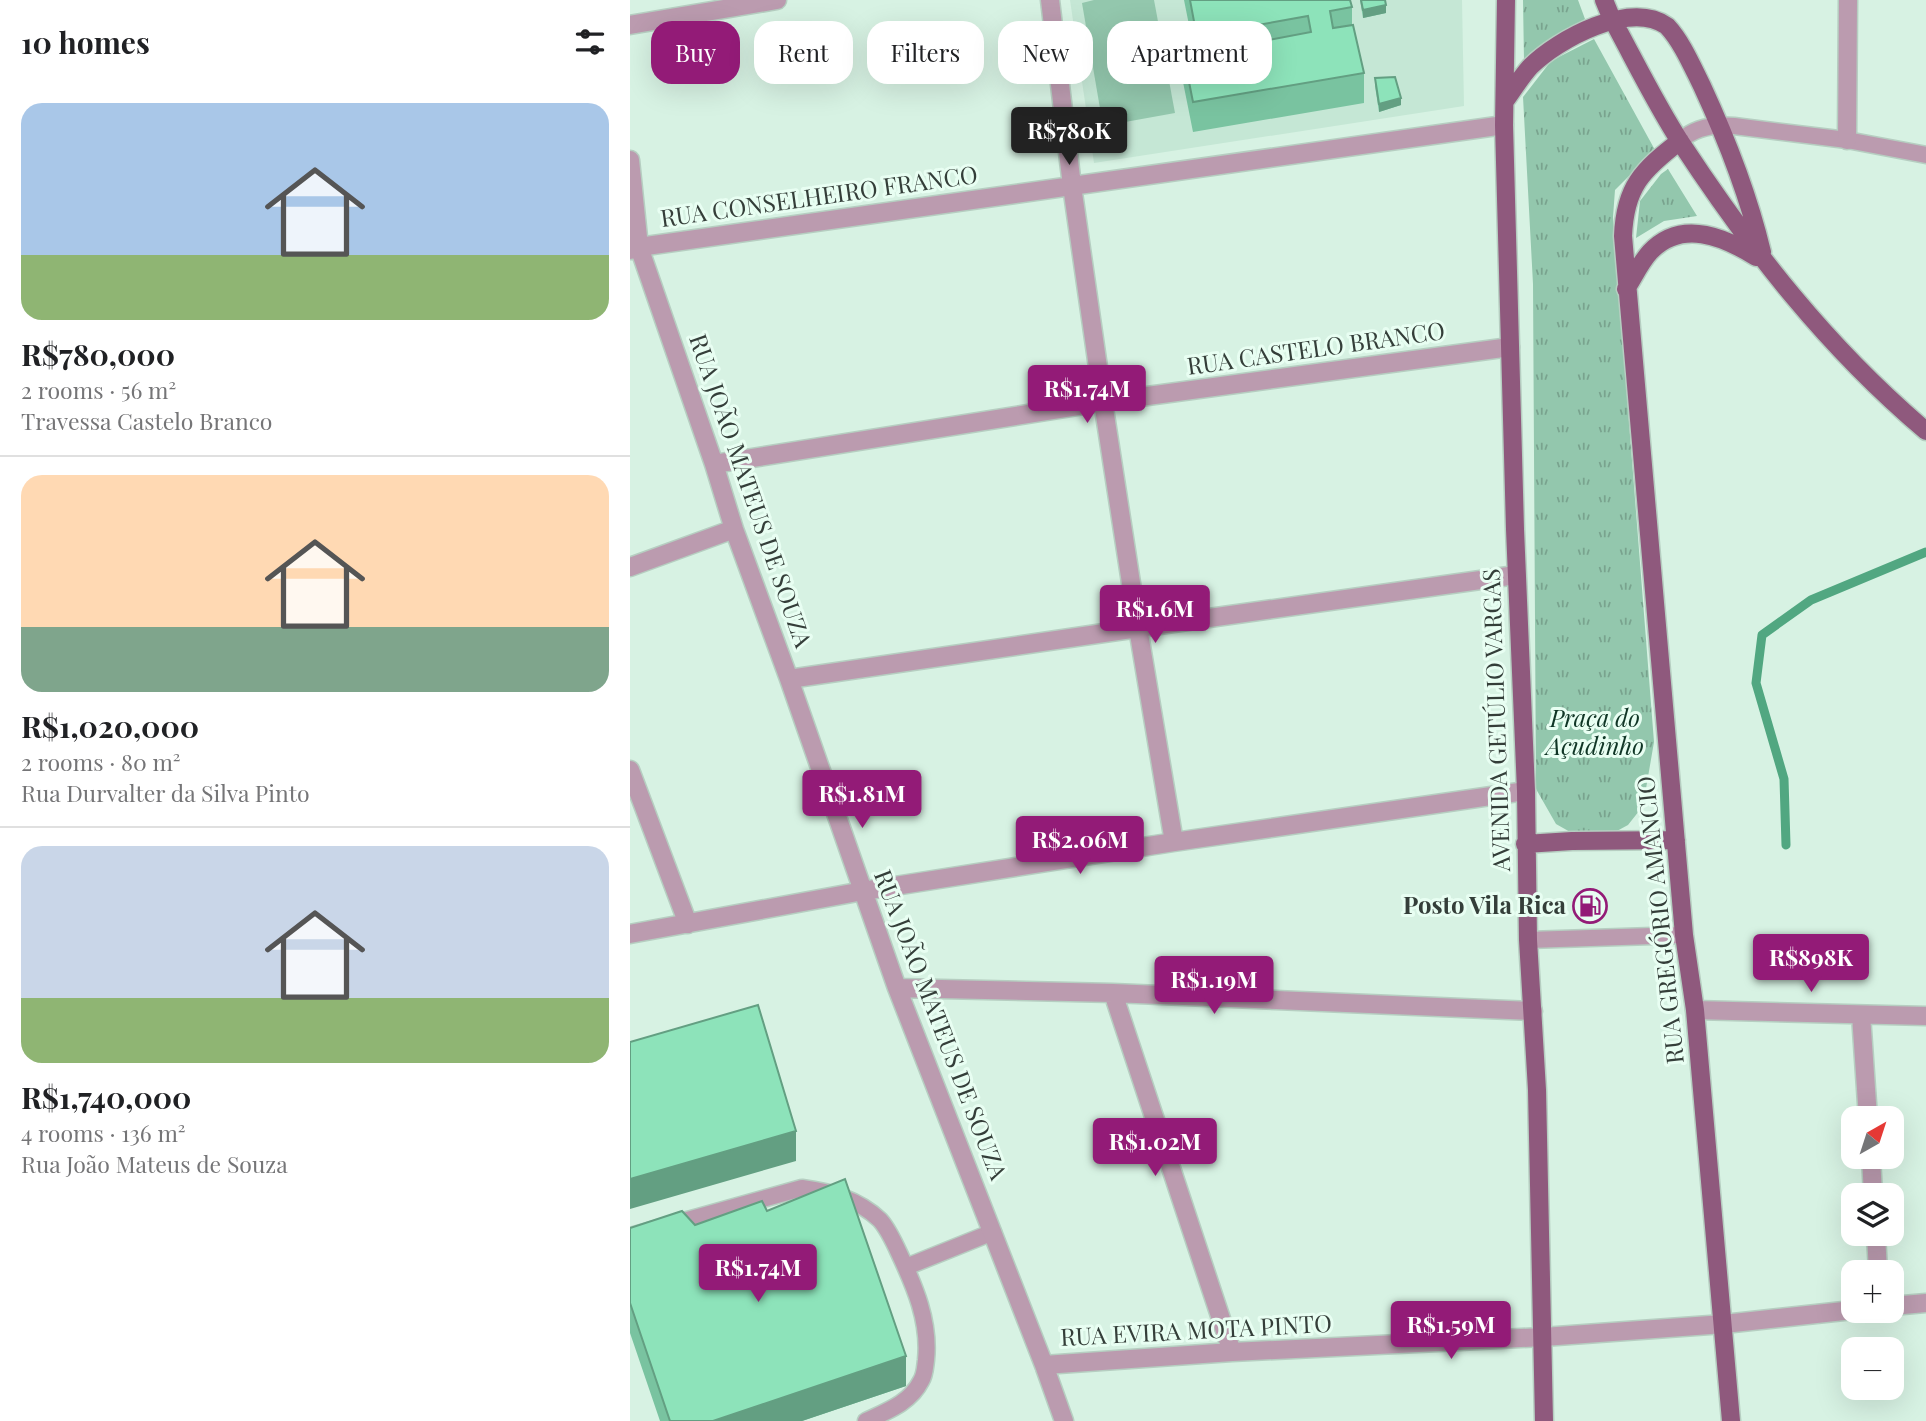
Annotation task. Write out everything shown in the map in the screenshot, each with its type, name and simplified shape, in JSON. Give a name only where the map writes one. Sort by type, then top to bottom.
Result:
[{"type":"main road","name":"AVENIDA GETÚLIO VARGAS","points":[[1506,0],[1504,125],[1516,575],[1526,791],[1528,940],[1537,1090],[1544,1421]]},
{"type":"main road","points":[[1506,102],[1528,68],[1555,45],[1589,25],[1607,8]]},
{"type":"main road","points":[[1607,8],[1649,14],[1666,26],[1687,56],[1720,125],[1755,221],[1764,262]]},
{"type":"main road","points":[[1607,8],[1680,141],[1764,262],[1845,356],[1890,401],[1926,431]]},
{"type":"main road","name":"RUA GREGÓRIO AMANCIO","points":[[1680,141],[1642,173],[1630,195],[1623,218],[1623,236],[1684,935],[1695,1010],[1731,1421]]},
{"type":"main road","points":[[1626,289],[1651,251],[1671,237],[1684,233],[1725,239],[1764,262]]},
{"type":"main road","points":[[1525,844],[1676,839]]},
{"type":"street","points":[[630,25],[777,0]]},
{"type":"street","points":[[1050,0],[1072,186],[1103,402],[1174,842]]},
{"type":"street","points":[[1847,140],[1848,0]]},
{"type":"street","name":"RUA CONSELHEIRO FRANCO","points":[[634,248],[1504,125]]},
{"type":"street","name":"RUA JOÃO MATEUS DE SOUZA","points":[[630,160],[634,248],[714,464],[734,529],[897,988],[1064,1421]]},
{"type":"street","name":"RUA CASTELO BRANCO","points":[[714,464],[1103,402],[1510,347]]},
{"type":"street","points":[[630,567],[734,529]]},
{"type":"street","points":[[789,679],[1516,575]]},
{"type":"street","points":[[630,770],[688,924]]},
{"type":"street","points":[[630,934],[863,891],[1526,791]]},
{"type":"street","points":[[897,988],[1113,993],[1533,1011]]},
{"type":"street","points":[[1113,993],[1232,1352]]},
{"type":"street","points":[[1695,1010],[1926,1016]]},
{"type":"street","points":[[1861,1015],[1867,1106]]},
{"type":"street","points":[[1904,1305],[1926,1303]]},
{"type":"street","name":"RUA EVIRA MOTA PINTO","points":[[1044,1365],[1232,1352],[1543,1337],[1724,1324],[1841,1311]]},
{"type":"lane","points":[[1680,141],[1694,131],[1720,125],[1847,140],[1926,155]]},
{"type":"lane","points":[[1528,940],[1684,935]]},
{"type":"lane","points":[[630,1236],[802,1188],[849,1198],[866,1209],[881,1222],[906,1267],[919,1297],[928,1342],[922,1381],[898,1407],[866,1421]]},
{"type":"lane","points":[[906,1267],[993,1232]]},
{"type":"shaded area","points":[[1070,0],[1462,0],[1464,106],[1094,163],[1082,84],[1093,84],[1093,21],[1073,21]]},
{"type":"green space","points":[[1094,0],[1154,0],[1158,21],[1107,21],[1107,84],[1170,84],[1175,113],[1103,126],[1093,67],[1093,21],[1085,21],[1082,3]]},
{"type":"green space","points":[[1523,0],[1578,0],[1585,19],[1524,61]]},
{"type":"green space","name":"Praça do Açudinho","points":[[1594,39],[1655,150],[1615,190],[1613,217],[1654,742],[1643,806],[1628,825],[1602,839],[1579,837],[1556,824],[1536,789],[1533,284],[1523,97],[1551,61]]},
{"type":"green space","points":[[1668,169],[1697,216],[1664,221],[1636,238],[1640,201]]},
{"type":"building","points":[[1190,0],[1350,0],[1352,7],[1330,11],[1333,28],[1353,25],[1364,73],[1193,102],[1189,84],[1272,84],[1272,39],[1311,32],[1308,16],[1272,22],[1194,21]]},
{"type":"building","points":[[1361,0],[1385,0],[1386,5],[1363,10]]},
{"type":"building","points":[[1395,77],[1401,98],[1379,104],[1375,78]]},
{"type":"building","points":[[758,1005],[796,1131],[630,1179],[630,1042]]},
{"type":"building","points":[[845,1179],[906,1356],[713,1421],[670,1421],[630,1303],[630,1228],[682,1211],[695,1225],[762,1201],[767,1211]]},
{"type":"waterway","points":[[1786,845],[1784,779],[1756,683],[1762,635],[1811,600],[1926,552]]},
{"type":"place","name":"Posto Vila Rica","points":[[1590,906]]}]
